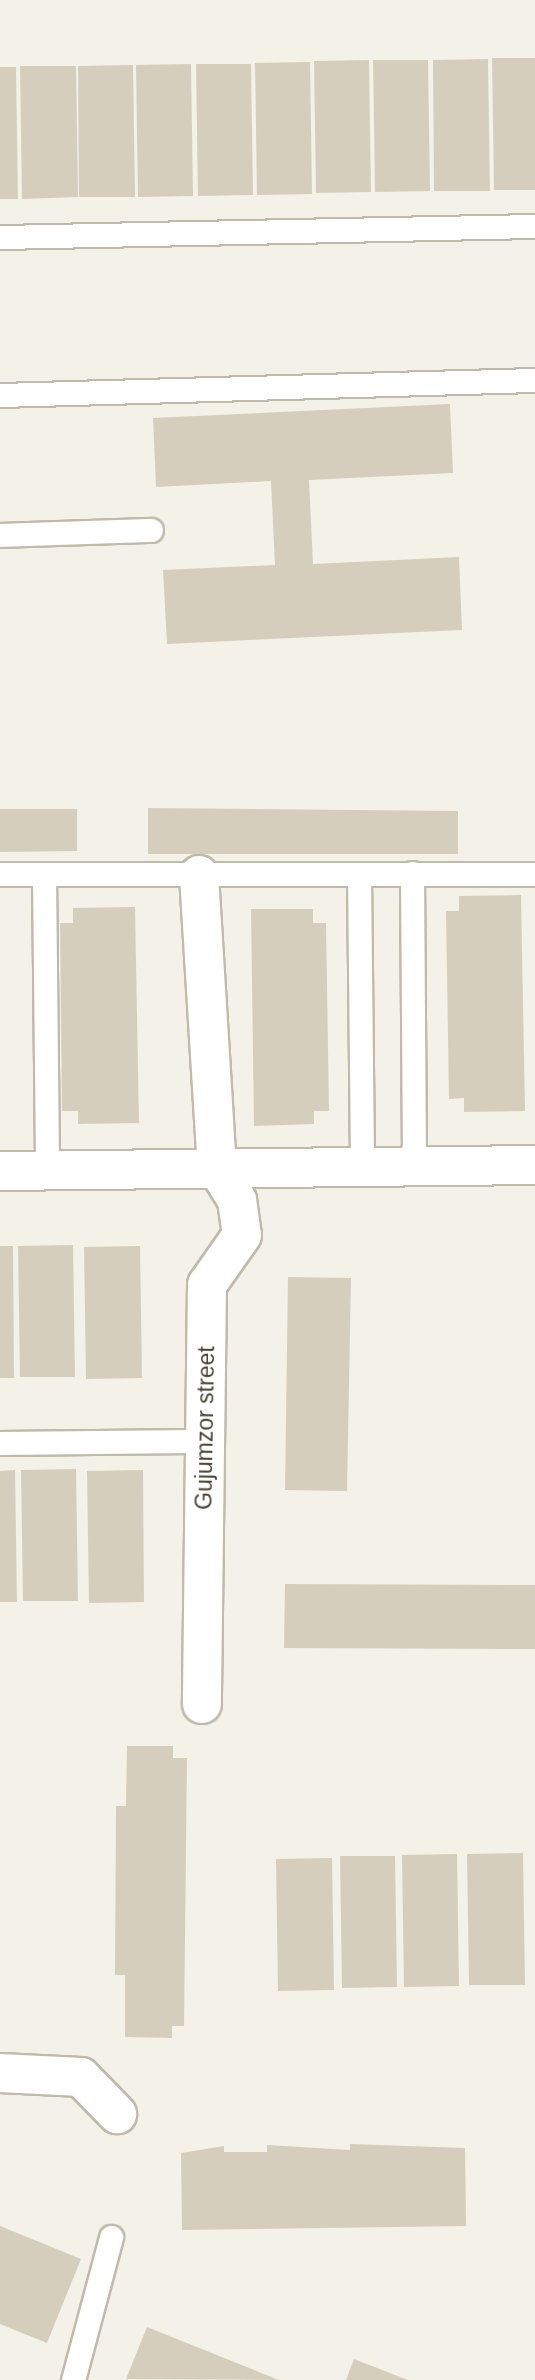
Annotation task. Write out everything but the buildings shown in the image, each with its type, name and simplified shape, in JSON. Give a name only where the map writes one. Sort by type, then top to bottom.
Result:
[{"type":"street","name":"Gujumzor street","points":[[199,875],[217,1168],[237,1200],[242,1235],[207,1285],[202,1704]]},
{"type":"street","points":[[0,1171],[535,1165]]},
{"type":"street","points":[[0,2073],[81,2077],[117,2114]]},
{"type":"lane","points":[[0,237],[535,226]]},
{"type":"lane","points":[[0,395],[535,380]]},
{"type":"lane","points":[[0,535],[151,530]]},
{"type":"lane","points":[[412,873],[414,1166]]},
{"type":"lane","points":[[0,874],[535,874]]},
{"type":"lane","points":[[44,874],[47,1171]]},
{"type":"lane","points":[[359,874],[362,1167]]},
{"type":"lane","points":[[0,1443],[206,1441]]},
{"type":"lane","points":[[73,2380],[111,2237]]}]
